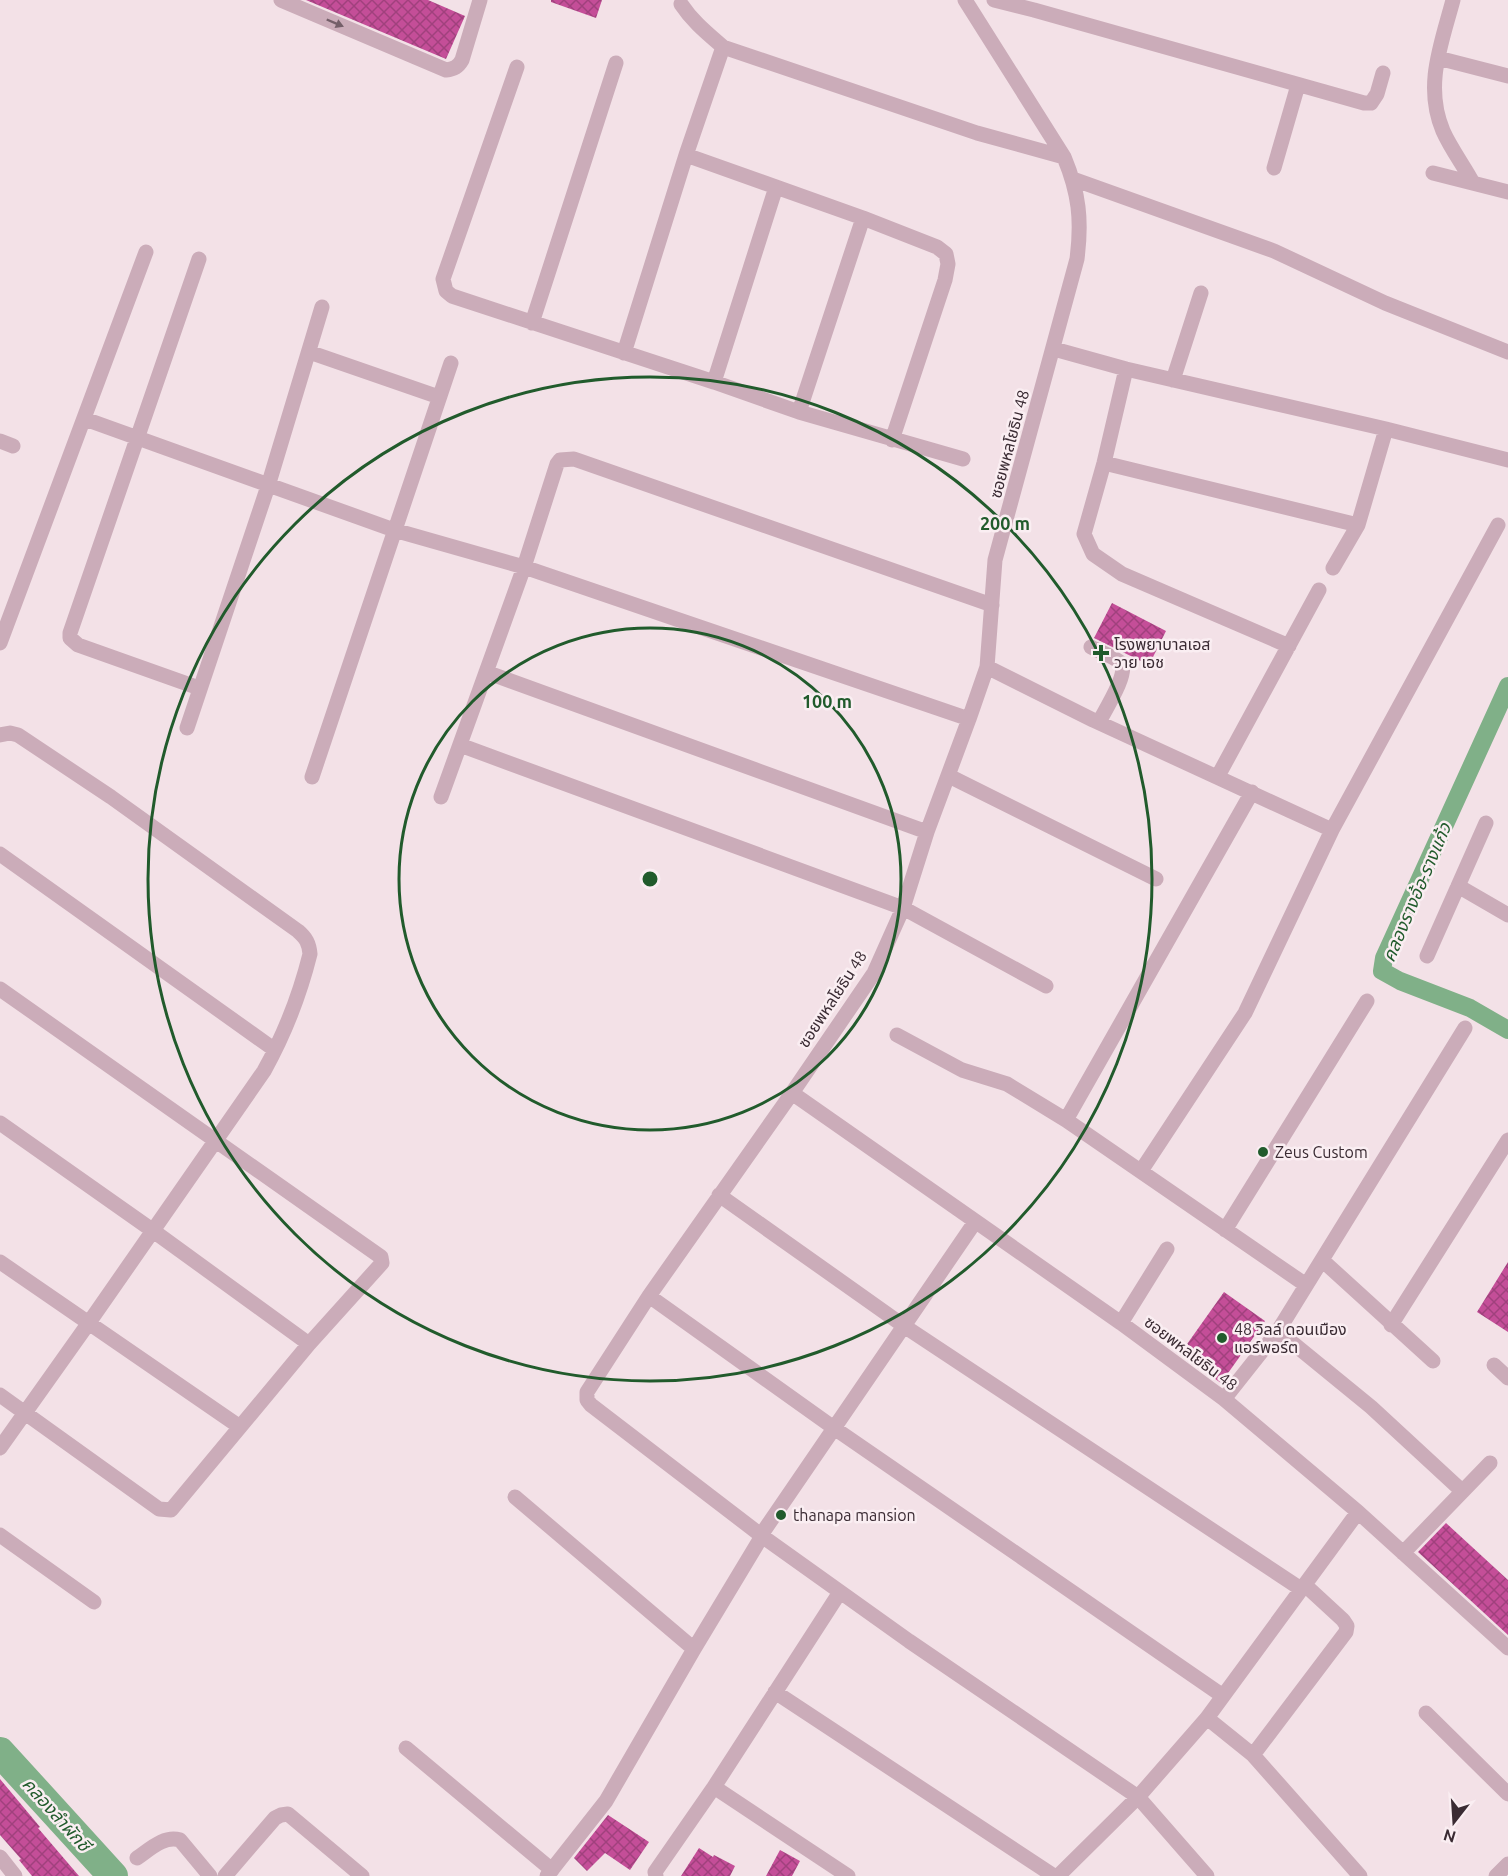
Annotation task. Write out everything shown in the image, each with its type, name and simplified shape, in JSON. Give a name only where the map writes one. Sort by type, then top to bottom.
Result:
[{"type":"street","points":[[281,0],[446,70],[453,69],[462,60],[480,0]]},
{"type":"street","name":"ซอยพหลโยธิน 48","points":[[965,0],[1064,157],[1073,179],[1080,213],[1077,259],[995,560],[987,667],[927,832],[903,908],[874,973],[792,1093],[1120,1323],[1224,1399],[1358,1512],[1508,1648]]},
{"type":"street","points":[[994,0],[1364,103],[1371,103],[1377,94],[1383,74]]},
{"type":"street","points":[[1453,0],[1437,58],[1433,82],[1435,106],[1443,132],[1473,183]]},
{"type":"street","points":[[681,4],[701,30],[723,47],[977,133],[1064,157]]},
{"type":"street","points":[[624,352],[686,155],[723,47]]},
{"type":"street","points":[[1437,58],[1508,76]]},
{"type":"street","points":[[532,323],[615,63]]},
{"type":"street","points":[[516,67],[447,268],[443,285],[452,297],[714,381],[799,412],[963,459]]},
{"type":"street","points":[[1274,168],[1298,85]]},
{"type":"street","points":[[686,155],[863,218],[937,247],[946,254],[948,264],[945,280],[892,440]]},
{"type":"street","points":[[1433,173],[1508,192]]},
{"type":"street","points":[[1073,179],[1274,251],[1385,303],[1508,352]]},
{"type":"street","points":[[714,381],[777,187]]},
{"type":"street","points":[[799,412],[863,218]]},
{"type":"street","points":[[0,643],[146,252]]},
{"type":"street","points":[[199,259],[71,627],[70,638],[78,645],[199,688]]},
{"type":"street","points":[[1173,380],[1201,293]]},
{"type":"street","points":[[186,728],[268,486],[322,307]]},
{"type":"street","points":[[1054,349],[1126,369],[1386,429],[1508,460]]},
{"type":"street","points":[[309,352],[439,397]]},
{"type":"street","points":[[312,777],[451,363]]},
{"type":"street","points":[[1126,369],[1104,463],[1084,534],[1094,554],[1122,574],[1289,646]]},
{"type":"street","points":[[85,419],[138,436],[268,486],[394,530],[524,567],[969,719]]},
{"type":"street","points":[[1333,568],[1358,525],[1386,429]]},
{"type":"street","points":[[441,797],[560,460],[586,463],[992,605]]},
{"type":"street","points":[[1104,463],[1358,525]]},
{"type":"street","points":[[1141,1171],[1245,1013],[1332,830],[1498,525]]},
{"type":"street","points":[[1218,776],[1319,590]]},
{"type":"street","points":[[1091,648],[1121,663],[1124,669],[1099,722]]},
{"type":"street","points":[[987,667],[1099,722],[1332,830]]},
{"type":"street","points":[[486,672],[927,832]]},
{"type":"street","points":[[0,735],[10,733],[18,735],[111,797],[306,937],[310,954],[275,1050],[264,1071],[0,1448]]},
{"type":"street","points":[[460,745],[903,908],[1046,987]]},
{"type":"street","points":[[949,776],[1156,879]]},
{"type":"street","points":[[1066,1120],[1252,792]]},
{"type":"street","points":[[1427,956],[1486,823]]},
{"type":"street","points":[[0,854],[275,1050]]},
{"type":"street","points":[[1458,886],[1508,915]]},
{"type":"street","points":[[0,989],[381,1257],[382,1263],[380,1268],[309,1344],[171,1510],[159,1509],[0,1395]]},
{"type":"street","points":[[1225,1230],[1367,1001]]},
{"type":"street","points":[[1224,1399],[1278,1331],[1465,1028]]},
{"type":"street","points":[[897,1035],[962,1070],[1007,1084],[1066,1120],[1306,1285]]},
{"type":"street","points":[[792,1093],[648,1296],[587,1392],[587,1400],[761,1536],[1044,1735],[1138,1797],[1207,1876]]},
{"type":"street","points":[[0,1123],[309,1344]]},
{"type":"street","points":[[1391,1325],[1508,1140]]},
{"type":"street","points":[[719,1195],[904,1326],[1303,1587],[1343,1620],[1347,1626],[1346,1632],[1253,1755]]},
{"type":"street","points":[[406,1748],[549,1873],[606,1801],[761,1536],[975,1222]]},
{"type":"street","points":[[1120,1323],[1167,1248]]},
{"type":"street","points":[[1322,1260],[1433,1361]]},
{"type":"street","points":[[0,1262],[240,1427]]},
{"type":"street","points":[[648,1296],[834,1428],[1223,1696]]},
{"type":"street","points":[[1278,1331],[1371,1407],[1462,1491]]},
{"type":"street","points":[[1494,1365],[1508,1378]]},
{"type":"street","points":[[1403,1553],[1490,1463]]},
{"type":"street","points":[[515,1497],[694,1649]]},
{"type":"street","points":[[775,1692],[1056,1876],[1138,1797],[1207,1718],[1358,1512]]},
{"type":"street","points":[[0,1535],[94,1602]]},
{"type":"street","points":[[656,1876],[655,1872],[714,1787],[840,1592]]},
{"type":"street","points":[[1426,1713],[1508,1794]]},
{"type":"street","points":[[1207,1718],[1253,1755],[1360,1876]]},
{"type":"street","points":[[714,1787],[848,1876]]},
{"type":"street","points":[[225,1876],[275,1818],[288,1814],[362,1876]]},
{"type":"street","points":[[137,1858],[173,1838],[180,1840],[210,1876]]},
{"type":"street","points":[[0,1857],[15,1876]]},
{"type":"street","points":[[1496,1876],[1508,1864]]},
{"type":"building","points":[[306,0],[428,0],[465,16],[446,59]]},
{"type":"building","points":[[551,0],[602,0],[596,18],[551,2]]},
{"type":"building","points":[[1112,603],[1166,631],[1149,665],[1094,638]]},
{"type":"building","points":[[1508,1262],[1508,1332],[1477,1312]]},
{"type":"building","name":"48 วิลล์ ดอนเมือง แอร์พอร์ต","points":[[1224,1292],[1265,1321],[1221,1383],[1180,1354]]},
{"type":"building","points":[[1446,1523],[1508,1580],[1508,1635],[1418,1552]]},
{"type":"building","points":[[0,1779],[79,1876],[32,1876],[0,1835]]},
{"type":"building","points":[[608,1815],[649,1842],[630,1870],[605,1853],[587,1871],[574,1858]]},
{"type":"building","points":[[699,1848],[735,1866],[730,1876],[681,1876]]},
{"type":"building","points":[[780,1850],[800,1861],[792,1876],[766,1876]]},
{"type":"waterway","name":"คลองรางอ้อ-รางแก้ว","points":[[1508,686],[1384,958],[1382,971],[1400,981],[1470,1008],[1508,1030]]},
{"type":"waterway","name":"คลองลำผักชี","points":[[0,1752],[113,1876]]},
{"type":"place","name":"โรงพยาบาลเอส วาย เอช","points":[[1101,653]]},
{"type":"place","name":"Zeus Custom","points":[[1263,1152]]},
{"type":"place","name":"48 วิลล์ ดอนเมือง แอร์พอร์ต","points":[[1222,1338]]},
{"type":"place","name":"thanapa mansion","points":[[781,1515]]}]
